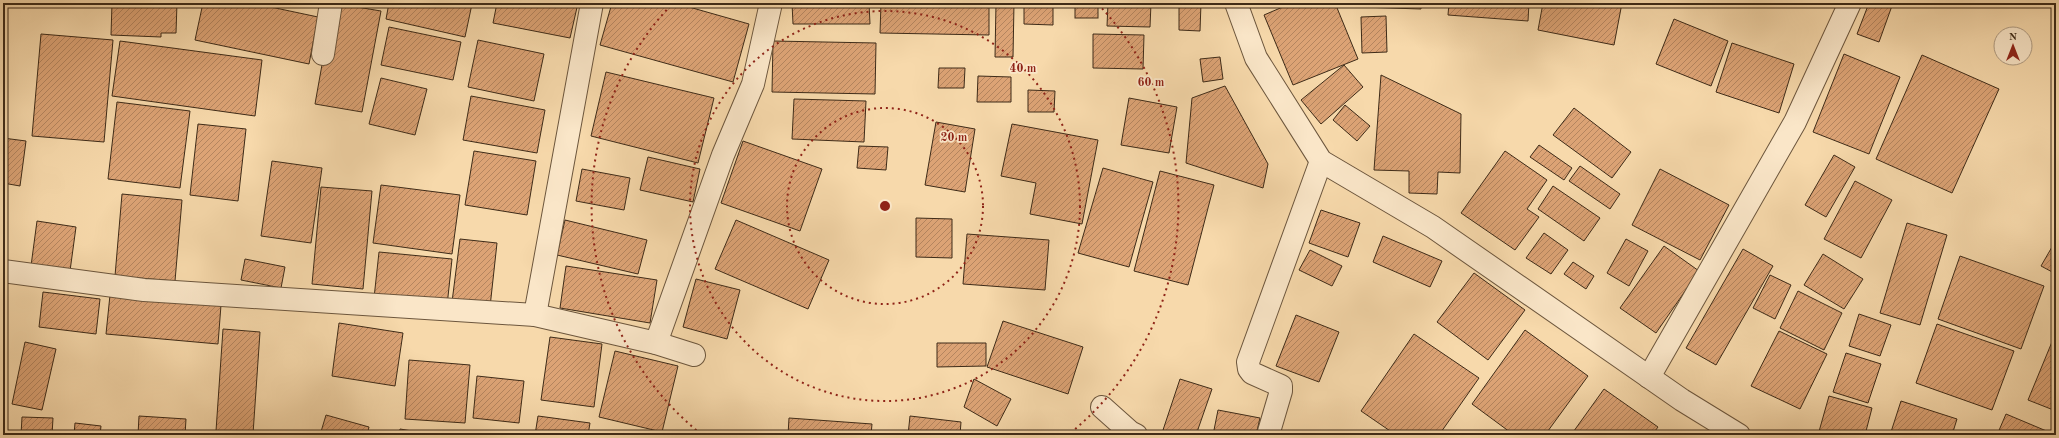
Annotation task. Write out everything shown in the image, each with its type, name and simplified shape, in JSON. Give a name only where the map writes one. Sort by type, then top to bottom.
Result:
[{"type":"street","points":[[323,54],[331,3]]},
{"type":"street","points":[[535,315],[592,3]]},
{"type":"street","points":[[656,343],[723,155],[753,84],[771,3]]},
{"type":"street","points":[[1236,3],[1256,58],[1321,161],[1433,227],[1649,377],[1739,435]]},
{"type":"street","points":[[1649,377],[1795,122],[1850,3]]},
{"type":"street","points":[[1268,435],[1281,391],[1281,386],[1252,373],[1249,369],[1248,362],[1321,161]]},
{"type":"street","points":[[3,271],[144,290],[535,315],[656,343],[694,355]]},
{"type":"street","points":[[1102,407],[1130,432],[1136,435]]},
{"type":"building","points":[[112,3],[177,3],[176,33],[161,33],[161,37],[111,35]]},
{"type":"building","points":[[203,3],[252,3],[318,17],[309,64],[195,40]]},
{"type":"building","points":[[333,3],[381,11],[362,112],[315,104]]},
{"type":"building","points":[[389,3],[472,4],[465,37],[386,19]]},
{"type":"building","points":[[497,3],[578,3],[570,38],[493,23]]},
{"type":"building","points":[[612,3],[675,3],[749,24],[733,82],[600,45]]},
{"type":"building","points":[[792,3],[869,3],[870,24],[793,24]]},
{"type":"building","points":[[881,3],[989,3],[989,35],[880,33]]},
{"type":"building","points":[[996,3],[1014,3],[1013,57],[995,57]]},
{"type":"building","points":[[1075,3],[1098,3],[1098,18],[1075,18]]},
{"type":"building","points":[[1108,3],[1151,3],[1150,27],[1107,26]]},
{"type":"building","points":[[1179,3],[1201,3],[1200,31],[1179,30]]},
{"type":"building","points":[[1292,3],[1335,3],[1358,59],[1293,85],[1264,15]]},
{"type":"building","points":[[1360,3],[1421,3],[1421,9],[1360,7]]},
{"type":"building","points":[[1449,3],[1529,3],[1528,21],[1448,15]]},
{"type":"building","points":[[1543,3],[1622,3],[1614,45],[1538,30]]},
{"type":"building","points":[[1869,3],[1893,3],[1879,42],[1857,34]]},
{"type":"building","points":[[1024,5],[1053,6],[1053,25],[1024,24]]},
{"type":"building","points":[[1386,16],[1387,52],[1362,53],[1361,17]]},
{"type":"building","points":[[1674,19],[1728,41],[1711,86],[1656,64]]},
{"type":"building","points":[[389,27],[461,42],[453,80],[381,65]]},
{"type":"building","points":[[41,34],[113,40],[104,142],[32,136]]},
{"type":"building","points":[[1093,34],[1144,35],[1143,69],[1093,68]]},
{"type":"building","points":[[478,40],[544,54],[534,101],[468,87]]},
{"type":"building","points":[[120,41],[262,60],[255,116],[112,96]]},
{"type":"building","points":[[773,41],[876,43],[875,94],[772,92]]},
{"type":"building","points":[[1732,43],[1794,64],[1779,113],[1716,92]]},
{"type":"building","points":[[1844,54],[1900,77],[1869,154],[1813,132]]},
{"type":"building","points":[[1922,55],[1999,89],[1952,193],[1876,159]]},
{"type":"building","points":[[1220,57],[1223,79],[1203,82],[1200,59]]},
{"type":"building","points":[[1344,65],[1363,87],[1321,124],[1301,100]]},
{"type":"building","points":[[939,68],[965,68],[964,88],[938,88]]},
{"type":"building","points":[[606,72],[714,98],[698,163],[591,136]]},
{"type":"building","points":[[1381,75],[1461,114],[1460,173],[1438,172],[1437,194],[1409,193],[1409,171],[1374,170]]},
{"type":"building","points":[[978,76],[1011,77],[1011,102],[977,102]]},
{"type":"building","points":[[381,78],[427,89],[415,135],[369,124]]},
{"type":"building","points":[[1225,86],[1268,164],[1263,188],[1186,163],[1192,98]]},
{"type":"building","points":[[1028,90],[1055,91],[1054,112],[1028,112]]},
{"type":"building","points":[[471,96],[545,110],[537,153],[463,140]]},
{"type":"building","points":[[1129,98],[1177,107],[1169,153],[1121,145]]},
{"type":"building","points":[[794,99],[866,101],[864,142],[792,139]]},
{"type":"building","points":[[117,102],[190,111],[180,188],[108,179]]},
{"type":"building","points":[[1345,105],[1370,126],[1357,141],[1333,120]]},
{"type":"building","points":[[1574,108],[1631,152],[1612,178],[1553,135]]},
{"type":"building","points":[[936,122],[975,129],[965,192],[925,185]]},
{"type":"building","points":[[198,124],[246,129],[238,201],[190,195]]},
{"type":"building","points":[[1012,124],[1098,140],[1082,224],[1030,214],[1036,183],[1001,176]]},
{"type":"building","points":[[3,138],[26,141],[20,186],[3,183]]},
{"type":"building","points":[[743,141],[822,169],[800,231],[721,203]]},
{"type":"building","points":[[1539,145],[1572,168],[1564,180],[1530,157]]},
{"type":"building","points":[[859,146],[888,147],[886,170],[857,168]]},
{"type":"building","points":[[474,151],[536,161],[527,215],[465,205]]},
{"type":"building","points":[[1505,151],[1547,180],[1527,209],[1539,217],[1515,250],[1461,213]]},
{"type":"building","points":[[1834,155],[1855,167],[1826,217],[1805,205]]},
{"type":"building","points":[[648,157],[700,169],[693,202],[640,190]]},
{"type":"building","points":[[272,161],[322,168],[311,243],[261,236]]},
{"type":"building","points":[[1580,166],[1620,194],[1610,209],[1569,181]]},
{"type":"building","points":[[1103,168],[1153,182],[1129,267],[1078,253]]},
{"type":"building","points":[[582,169],[630,178],[624,210],[576,201]]},
{"type":"building","points":[[1660,169],[1729,205],[1700,260],[1632,225]]},
{"type":"building","points":[[1160,171],[1214,185],[1188,285],[1134,271]]},
{"type":"building","points":[[1855,181],[1892,200],[1861,258],[1824,239]]},
{"type":"building","points":[[381,185],[460,195],[452,254],[373,243]]},
{"type":"building","points":[[1553,186],[1600,218],[1584,241],[1538,209]]},
{"type":"building","points":[[321,187],[372,191],[363,289],[312,284]]},
{"type":"building","points":[[122,194],[182,200],[175,281],[115,276]]},
{"type":"building","points":[[1321,210],[1360,223],[1348,257],[1309,243]]},
{"type":"building","points":[[916,218],[952,219],[952,258],[916,257]]},
{"type":"building","points":[[565,220],[647,240],[638,274],[557,255]]},
{"type":"building","points":[[736,220],[829,260],[808,309],[715,269]]},
{"type":"building","points":[[37,221],[76,227],[70,271],[31,266]]},
{"type":"building","points":[[1907,223],[1947,235],[1920,325],[1880,313]]},
{"type":"building","points":[[1544,233],[1568,250],[1551,274],[1526,258]]},
{"type":"building","points":[[967,234],[1049,240],[1045,290],[963,284]]},
{"type":"building","points":[[1383,236],[1442,261],[1430,287],[1373,262]]},
{"type":"building","points":[[460,239],[497,243],[490,307],[452,302]]},
{"type":"building","points":[[1626,239],[1648,251],[1629,286],[1607,273]]},
{"type":"building","points":[[2056,240],[2056,274],[2041,266]]},
{"type":"building","points":[[1664,246],[1699,271],[1656,333],[1620,308]]},
{"type":"building","points":[[1743,249],[1773,266],[1716,365],[1686,348]]},
{"type":"building","points":[[1310,250],[1342,266],[1332,286],[1299,270]]},
{"type":"building","points":[[379,252],[452,259],[447,306],[374,298]]},
{"type":"building","points":[[1823,254],[1863,279],[1844,309],[1804,285]]},
{"type":"building","points":[[1960,256],[2044,286],[2021,349],[1938,319]]},
{"type":"building","points":[[245,259],[285,267],[281,288],[241,280]]},
{"type":"building","points":[[1573,262],[1594,276],[1586,289],[1564,274]]},
{"type":"building","points":[[566,266],[657,280],[650,323],[560,308]]},
{"type":"building","points":[[1474,273],[1525,310],[1488,360],[1437,322]]},
{"type":"building","points":[[1770,275],[1791,285],[1775,319],[1753,308]]},
{"type":"building","points":[[696,279],[740,290],[727,339],[683,327]]},
{"type":"building","points":[[1798,291],[1842,313],[1824,350],[1780,328]]},
{"type":"building","points":[[43,292],[100,299],[96,334],[39,327]]},
{"type":"building","points":[[110,295],[221,305],[218,344],[106,334]]},
{"type":"building","points":[[1859,314],[1891,325],[1880,356],[1849,346]]},
{"type":"building","points":[[1296,315],[1339,332],[1319,382],[1276,366]]},
{"type":"building","points":[[1003,321],[1083,347],[1068,394],[987,367]]},
{"type":"building","points":[[339,323],[403,333],[395,386],[332,376]]},
{"type":"building","points":[[1937,324],[2014,351],[1992,410],[1916,383]]},
{"type":"building","points":[[223,329],[260,332],[253,434],[216,431]]},
{"type":"building","points":[[1525,330],[1588,376],[1545,435],[1514,435],[1472,404]]},
{"type":"building","points":[[1779,331],[1827,354],[1800,409],[1751,386]]},
{"type":"building","points":[[1414,334],[1479,378],[1439,435],[1396,435],[1361,411]]},
{"type":"building","points":[[550,337],[602,344],[594,407],[541,400]]},
{"type":"building","points":[[2054,337],[2056,338],[2056,411],[2028,400]]},
{"type":"building","points":[[25,342],[56,349],[42,410],[12,404]]},
{"type":"building","points":[[937,343],[986,343],[986,366],[937,367]]},
{"type":"building","points":[[615,351],[678,366],[662,432],[599,417]]},
{"type":"building","points":[[1846,353],[1881,364],[1868,403],[1833,392]]},
{"type":"building","points":[[409,360],[470,365],[465,423],[405,419]]},
{"type":"building","points":[[477,376],[524,381],[519,423],[473,418]]},
{"type":"building","points":[[974,379],[1011,399],[997,426],[964,407]]},
{"type":"building","points":[[1180,379],[1212,389],[1196,435],[1176,435],[1163,430]]},
{"type":"building","points":[[1604,389],[1658,427],[1652,435],[1571,435]]},
{"type":"building","points":[[1829,396],[1872,408],[1865,435],[1818,435]]},
{"type":"building","points":[[1901,401],[1957,419],[1952,435],[1890,435]]},
{"type":"building","points":[[1218,410],[1260,418],[1256,435],[1213,435]]},
{"type":"building","points":[[2006,414],[2056,435],[1997,435]]},
{"type":"building","points":[[326,415],[369,427],[367,435],[320,435]]},
{"type":"building","points":[[139,416],[186,419],[185,435],[138,435]]},
{"type":"building","points":[[538,416],[590,423],[588,435],[535,435]]},
{"type":"building","points":[[910,416],[961,422],[960,435],[908,435]]},
{"type":"building","points":[[22,417],[53,418],[52,435],[21,435]]},
{"type":"building","points":[[789,418],[872,424],[871,435],[788,435]]},
{"type":"building","points":[[75,423],[101,426],[100,435],[74,435]]},
{"type":"building","points":[[400,429],[436,435],[399,435]]}]
